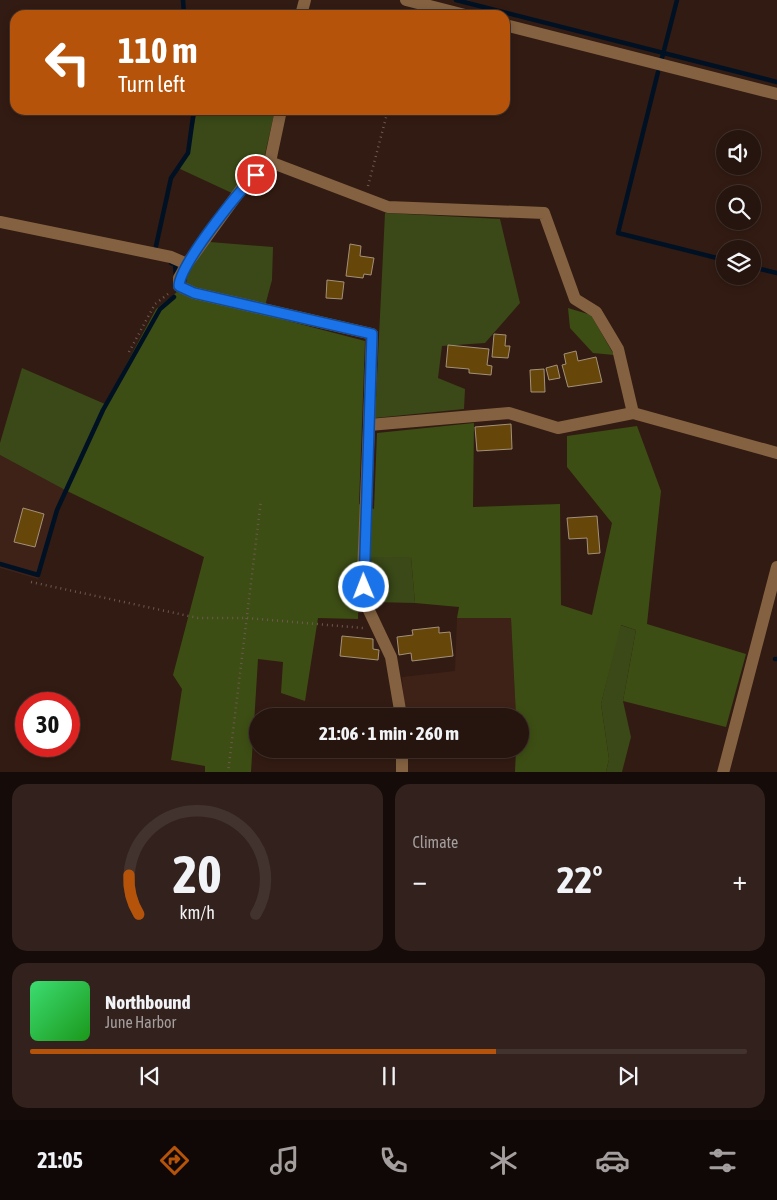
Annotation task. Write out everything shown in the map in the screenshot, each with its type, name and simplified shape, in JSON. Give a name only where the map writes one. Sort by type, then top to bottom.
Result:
[{"type":"street","points":[[406,0],[445,10]]},
{"type":"street","points":[[510,26],[777,94]]},
{"type":"street","points":[[280,115],[270,162],[242,188],[187,264],[179,278],[179,286],[194,293],[372,334],[363,573],[364,600],[391,657],[400,708]]},
{"type":"street","points":[[270,162],[388,207],[544,213],[575,299],[596,312],[618,349],[633,413]]},
{"type":"street","points":[[0,222],[171,257],[187,264]]},
{"type":"street","points":[[369,425],[509,413],[558,428],[633,413],[777,453]]},
{"type":"street","points":[[723,772],[777,567]]},
{"type":"street","points":[[402,758],[402,772]]},
{"type":"path","points":[[364,198],[387,115]]},
{"type":"path","points":[[129,352],[155,304],[179,286]]},
{"type":"path","points":[[228,772],[261,500]]},
{"type":"path","points":[[31,582],[198,618],[247,618],[378,629]]},
{"type":"shaded area","points":[[0,455],[65,490],[38,579],[0,568]]},
{"type":"shaded area","points":[[457,618],[511,618],[516,708],[404,708],[402,677],[455,671]]},
{"type":"green space","points":[[196,115],[274,115],[263,163],[234,194],[178,168],[188,153]]},
{"type":"green space","points":[[385,213],[500,219],[520,303],[485,343],[442,346],[438,378],[465,389],[464,409],[375,418]]},
{"type":"green space","points":[[210,242],[273,247],[272,280],[265,306],[203,291],[186,284],[188,272]]},
{"type":"green space","points":[[177,292],[365,341],[359,504],[374,509],[377,433],[474,423],[473,507],[560,504],[561,605],[592,615],[612,523],[567,467],[567,436],[637,426],[661,491],[647,624],[746,654],[726,727],[623,701],[636,630],[621,625],[601,704],[609,759],[606,772],[515,772],[516,758],[529,758],[529,708],[516,708],[511,618],[457,618],[459,607],[415,603],[411,557],[360,557],[358,619],[318,618],[305,701],[281,693],[283,662],[258,659],[255,708],[249,708],[249,758],[252,758],[251,772],[205,772],[205,766],[171,760],[182,689],[173,675],[204,557],[65,490],[105,404],[156,309]]},
{"type":"green space","points":[[568,308],[591,315],[614,355],[593,353],[570,328]]},
{"type":"green space","points":[[22,368],[105,404],[65,490],[0,455],[0,443]]},
{"type":"green space","points":[[371,557],[411,557],[415,603],[373,602]]},
{"type":"green space","points":[[620,625],[636,630],[623,701],[631,737],[622,772],[606,772],[609,759],[601,704]]},
{"type":"building","points":[[350,244],[361,246],[360,256],[374,258],[371,275],[364,274],[363,278],[346,276]]},
{"type":"building","points":[[327,280],[344,282],[342,299],[326,298]]},
{"type":"building","points":[[494,334],[506,335],[505,346],[510,346],[508,358],[492,357]]},
{"type":"building","points":[[448,345],[489,349],[487,365],[492,366],[491,375],[469,373],[469,369],[446,367]]},
{"type":"building","points":[[576,351],[578,361],[596,357],[602,382],[568,387],[562,365],[566,364],[564,354]]},
{"type":"building","points":[[557,365],[560,378],[549,380],[546,368]]},
{"type":"building","points":[[544,369],[545,392],[531,392],[530,370]]},
{"type":"building","points":[[511,424],[512,449],[477,451],[475,427]]},
{"type":"building","points":[[23,508],[44,514],[35,547],[14,542]]},
{"type":"building","points":[[597,516],[600,553],[588,554],[587,538],[569,539],[567,518]]},
{"type":"building","points":[[439,627],[439,633],[450,632],[453,656],[412,661],[411,653],[399,655],[397,637],[413,635],[412,630]]},
{"type":"building","points":[[342,636],[373,639],[373,649],[379,650],[378,660],[340,656]]},
{"type":"waterway","points":[[183,0],[184,10]]},
{"type":"waterway","points":[[456,0],[495,10]]},
{"type":"waterway","points":[[662,58],[677,0]]},
{"type":"waterway","points":[[510,14],[777,82]]},
{"type":"waterway","points":[[658,72],[618,233],[716,258]]},
{"type":"waterway","points":[[156,246],[171,178],[188,153],[193,115]]},
{"type":"waterway","points":[[171,263],[175,264],[176,278]]},
{"type":"waterway","points":[[761,269],[777,273]]},
{"type":"waterway","points":[[0,564],[38,575],[57,510],[103,410],[160,309],[174,297]]},
{"type":"route","points":[[256,175],[242,188],[187,264],[179,278],[179,286],[194,293],[372,334],[364,587]]}]
